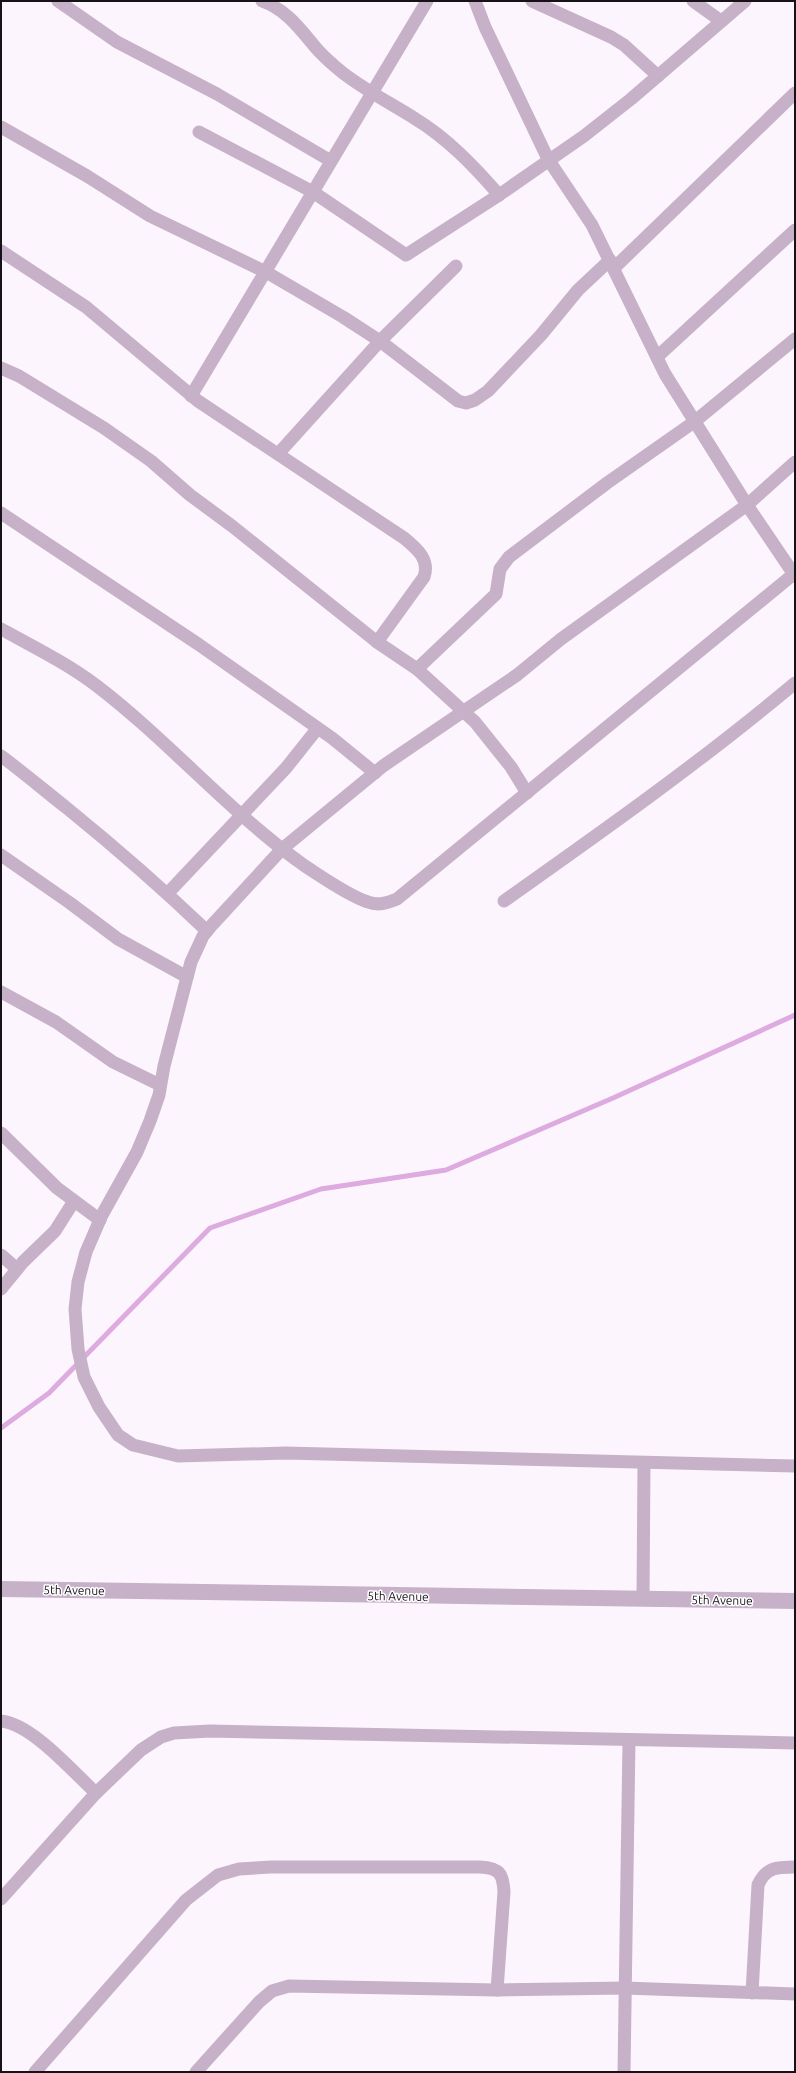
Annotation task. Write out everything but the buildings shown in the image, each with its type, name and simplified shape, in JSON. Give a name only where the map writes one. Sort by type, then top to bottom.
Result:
[{"type":"street","points":[[58,1],[116,42],[217,94],[331,161]]},
{"type":"street","points":[[262,1],[278,8],[289,17],[330,62],[371,93],[416,118],[471,163],[499,195]]},
{"type":"street","points":[[191,396],[427,1]]},
{"type":"street","points":[[1,629],[38,649],[97,686],[164,744],[242,816],[282,849],[321,876],[368,902],[387,903],[397,899],[795,575],[747,505],[694,422],[657,357],[639,324],[612,264],[592,225],[548,159],[485,28],[475,1]]},
{"type":"street","points":[[532,1],[611,37],[624,46],[658,76]]},
{"type":"street","points":[[693,1],[721,21]]},
{"type":"street","points":[[199,132],[313,192],[406,255],[499,195],[548,159],[584,136],[658,76],[745,1]]},
{"type":"street","points":[[1,127],[87,176],[150,216],[266,272],[343,317],[380,342],[458,401],[466,403],[475,400],[488,391],[513,367],[578,290],[612,264],[795,93]]},
{"type":"street","points":[[657,357],[795,230]]},
{"type":"street","points":[[1,251],[86,307],[191,396],[404,538],[422,556],[426,570],[424,577],[377,642]]},
{"type":"street","points":[[278,454],[380,342],[456,266]]},
{"type":"street","points":[[417,669],[496,594],[500,569],[509,557],[607,483],[694,422],[795,339]]},
{"type":"street","points":[[1,368],[19,376],[104,428],[151,461],[190,495],[232,526],[377,642],[417,669],[464,711],[498,749],[527,793]]},
{"type":"street","points":[[795,462],[747,505],[562,639],[517,675],[375,773],[282,849],[207,931],[191,962],[150,1121],[137,1152],[100,1220],[86,1252],[78,1282],[75,1308],[78,1350],[84,1377],[99,1407],[118,1435],[127,1443],[178,1456],[286,1453],[795,1466]]},
{"type":"street","points":[[1,513],[198,644],[318,729],[375,773]]},
{"type":"street","points":[[504,901],[621,818],[733,735],[795,683]]},
{"type":"street","points":[[168,893],[286,768],[318,729]]},
{"type":"street","points":[[1,756],[43,788],[168,893],[207,931]]},
{"type":"street","points":[[1,854],[118,939],[187,977]]},
{"type":"street","points":[[1,992],[56,1022],[113,1062],[160,1085]]},
{"type":"street","points":[[1,1133],[32,1166],[74,1201],[100,1220]]},
{"type":"street","points":[[1,1289],[17,1269],[55,1231],[74,1201]]},
{"type":"street","points":[[1,1255],[17,1269]]},
{"type":"street","points":[[643,1599],[644,1463]]},
{"type":"street","name":"5th Avenue","points":[[1,1589],[795,1602]]},
{"type":"street","points":[[1,1721],[16,1724],[30,1732],[96,1794]]},
{"type":"street","points":[[1,1898],[96,1794],[141,1750],[168,1735],[182,1731],[795,1743]]},
{"type":"street","points":[[624,2072],[629,1740]]},
{"type":"street","points":[[35,2072],[186,1900],[218,1875],[239,1869],[271,1867],[480,1867],[496,1870],[503,1877],[504,1892],[497,1990]]},
{"type":"street","points":[[752,1993],[758,1885],[762,1875],[769,1871],[780,1867],[795,1867]]},
{"type":"street","points":[[196,2072],[259,2002],[277,1989],[289,1986],[497,1990],[626,1988],[795,1994]]},
{"type":"waterway","points":[[1,1428],[49,1393],[210,1228],[321,1189],[446,1170],[613,1098],[795,1015]]}]
